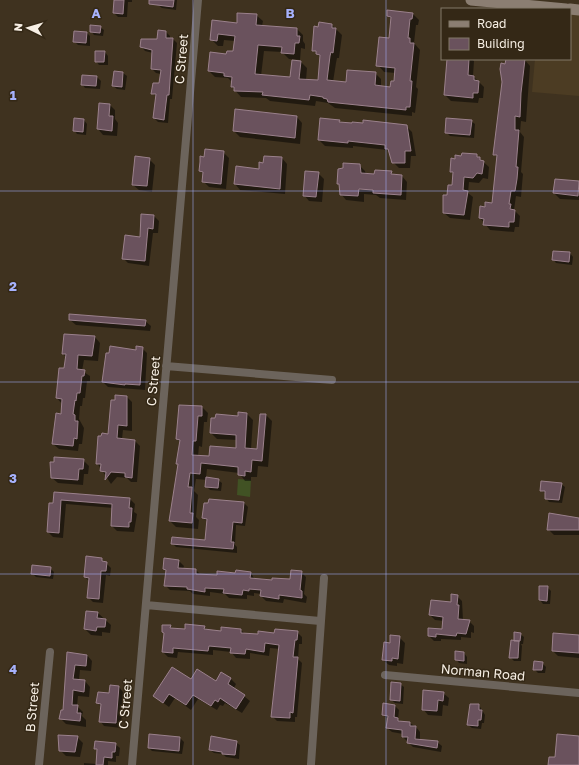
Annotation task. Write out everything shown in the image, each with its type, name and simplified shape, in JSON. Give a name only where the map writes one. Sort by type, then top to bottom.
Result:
[{"type":"street","name":"C Street","points":[[132,765],[198,0]]},
{"type":"street","points":[[471,0],[555,8]]},
{"type":"street","points":[[166,366],[332,380]]},
{"type":"street","points":[[311,764],[324,578]]},
{"type":"street","points":[[146,605],[320,622]]},
{"type":"street","name":"B Street","points":[[39,765],[50,652]]},
{"type":"street","name":"Norman Road","points":[[385,675],[579,693]]},
{"type":"shaded area","points":[[579,6],[579,96],[532,92],[535,60],[571,60],[571,9]]},
{"type":"green space","points":[[238,479],[251,480],[250,497],[237,495]]},
{"type":"building","points":[[114,0],[124,0],[123,14],[113,13]]},
{"type":"building","points":[[149,0],[174,0],[173,7],[149,4]]},
{"type":"building","points":[[387,10],[413,13],[412,19],[410,19],[408,38],[410,38],[410,43],[414,43],[410,81],[412,81],[410,107],[406,107],[406,110],[328,102],[327,99],[323,97],[310,95],[309,100],[262,95],[263,92],[234,91],[234,87],[231,87],[232,77],[224,76],[224,73],[208,71],[210,52],[226,54],[227,51],[233,51],[235,36],[218,34],[217,41],[210,40],[212,20],[237,23],[237,13],[257,14],[256,25],[297,28],[297,36],[300,36],[299,43],[295,43],[294,54],[281,53],[282,47],[258,45],[255,74],[290,77],[292,60],[301,61],[299,79],[318,80],[320,55],[316,54],[316,51],[312,51],[314,26],[318,27],[319,22],[332,24],[332,28],[336,28],[333,53],[331,52],[330,56],[327,80],[346,82],[347,70],[376,72],[375,85],[390,87],[391,81],[394,81],[395,68],[376,66],[379,37],[389,38],[391,17],[387,16]]},
{"type":"building","points":[[90,25],[101,26],[100,33],[90,32]]},
{"type":"building","points":[[158,30],[166,31],[166,38],[173,38],[169,95],[167,95],[164,120],[153,118],[156,94],[151,94],[153,83],[159,83],[161,70],[151,69],[152,50],[140,47],[141,39],[157,39]]},
{"type":"building","points":[[74,31],[87,32],[86,43],[73,42]]},
{"type":"building","points":[[95,51],[105,51],[104,62],[95,62]]},
{"type":"building","points":[[447,60],[469,60],[468,75],[474,76],[474,80],[479,81],[478,93],[473,93],[473,98],[444,95]]},
{"type":"building","points":[[506,60],[525,60],[520,117],[515,116],[515,130],[519,130],[516,167],[518,167],[515,191],[511,191],[509,204],[511,204],[510,209],[515,210],[514,222],[509,222],[509,227],[483,225],[484,219],[479,218],[480,206],[485,207],[485,202],[492,203],[497,155],[493,155],[502,82],[500,69],[501,63],[505,64]]},
{"type":"building","points":[[114,71],[123,72],[122,87],[112,86]]},
{"type":"building","points":[[82,75],[97,76],[96,86],[81,85]]},
{"type":"building","points":[[99,103],[110,104],[109,116],[113,116],[112,131],[97,129]]},
{"type":"building","points":[[235,109],[297,116],[295,138],[233,131]]},
{"type":"building","points":[[74,118],[84,119],[83,132],[73,131]]},
{"type":"building","points":[[320,118],[340,120],[339,122],[363,123],[363,120],[407,125],[411,151],[405,151],[405,163],[392,163],[388,149],[385,149],[385,145],[348,141],[348,143],[318,140]]},
{"type":"building","points":[[446,118],[472,120],[470,135],[445,133]]},
{"type":"building","points":[[205,149],[224,151],[221,184],[202,182],[203,172],[199,171],[200,156],[204,157]]},
{"type":"building","points":[[462,153],[477,154],[477,157],[480,157],[480,160],[484,161],[482,174],[477,173],[473,178],[464,177],[463,190],[468,191],[464,215],[443,213],[443,195],[447,195],[448,185],[452,185],[453,172],[450,172],[451,158],[455,159],[455,155],[461,156]]},
{"type":"building","points":[[135,156],[150,158],[147,186],[132,185]]},
{"type":"building","points":[[264,156],[282,157],[280,189],[234,184],[236,166],[259,169],[259,162],[263,163]]},
{"type":"building","points":[[343,163],[360,164],[361,173],[374,174],[375,170],[392,171],[391,174],[402,175],[401,195],[373,193],[373,190],[359,189],[358,196],[340,195],[339,184],[337,184],[338,169],[343,168]]},
{"type":"building","points":[[305,171],[319,172],[316,197],[303,196]]},
{"type":"building","points":[[555,179],[579,181],[578,196],[553,193]]},
{"type":"building","points":[[141,214],[154,215],[153,229],[148,228],[145,261],[122,259],[125,235],[140,237]]},
{"type":"building","points":[[553,251],[570,252],[569,262],[552,260]]},
{"type":"building","points":[[69,314],[146,320],[145,326],[69,320]]},
{"type":"building","points":[[64,334],[95,336],[92,356],[78,355],[77,369],[85,370],[84,376],[82,376],[80,393],[77,393],[76,401],[75,400],[73,414],[75,415],[75,421],[78,421],[77,439],[74,438],[73,446],[52,444],[56,413],[61,414],[62,399],[56,398],[59,368],[64,368],[66,354],[62,354]]},
{"type":"building","points":[[110,346],[136,350],[136,346],[143,347],[140,385],[102,382],[106,353],[109,353]]},
{"type":"building","points":[[115,395],[127,396],[127,426],[118,425],[117,438],[135,440],[132,478],[125,477],[125,473],[111,472],[105,480],[106,472],[100,471],[101,464],[96,464],[98,436],[101,436],[102,433],[108,434],[111,400],[115,400]]},
{"type":"building","points":[[179,405],[202,406],[202,416],[198,416],[196,441],[193,441],[192,455],[209,456],[210,446],[236,448],[236,435],[210,433],[211,418],[215,418],[216,414],[238,416],[238,412],[247,413],[245,448],[257,449],[260,414],[266,414],[262,461],[252,460],[251,472],[245,471],[245,476],[238,475],[238,467],[201,463],[200,474],[190,473],[188,487],[192,487],[190,513],[193,513],[192,523],[169,521],[178,464],[176,464],[180,440],[176,439]]},
{"type":"building","points":[[54,457],[84,459],[83,469],[79,469],[78,480],[51,478],[50,462],[54,462]]},
{"type":"building","points":[[206,477],[219,479],[218,488],[205,487]]},
{"type":"building","points":[[541,481],[562,483],[559,500],[545,499],[545,491],[540,491]]},
{"type":"building","points":[[54,492],[130,498],[129,508],[132,508],[129,527],[111,526],[112,504],[61,500],[59,533],[47,532],[49,503],[53,503]]},
{"type":"building","points":[[209,499],[244,502],[242,523],[233,522],[231,542],[234,542],[233,549],[171,544],[172,537],[205,540],[207,519],[202,518],[204,503],[208,503]]},
{"type":"building","points":[[549,513],[579,518],[579,530],[547,530]]},
{"type":"building","points":[[86,556],[102,558],[102,561],[107,562],[106,571],[101,571],[99,599],[87,598],[89,578],[84,577]]},
{"type":"building","points":[[164,558],[179,560],[178,568],[196,569],[196,574],[217,575],[217,571],[235,573],[236,570],[251,572],[250,578],[272,580],[272,578],[290,579],[291,570],[302,571],[300,590],[302,591],[302,598],[279,595],[279,599],[260,596],[261,590],[243,590],[242,595],[223,593],[224,589],[205,588],[205,592],[187,589],[187,587],[164,586],[166,570],[163,569]]},
{"type":"building","points":[[32,565],[51,567],[50,576],[31,574]]},
{"type":"building","points":[[539,586],[548,586],[547,601],[539,600]]},
{"type":"building","points":[[451,594],[458,595],[458,619],[470,620],[466,634],[457,633],[456,636],[436,634],[436,637],[428,636],[428,628],[442,629],[443,617],[429,615],[431,600],[451,602]]},
{"type":"building","points":[[86,611],[98,612],[97,618],[106,619],[105,627],[97,627],[96,631],[84,629]]},
{"type":"building","points":[[185,624],[205,626],[204,629],[221,631],[221,627],[241,629],[241,633],[258,634],[258,631],[274,633],[275,629],[298,631],[297,640],[295,640],[293,657],[298,657],[293,713],[290,712],[290,718],[271,717],[279,645],[265,643],[264,652],[246,649],[245,654],[230,653],[231,648],[209,646],[208,651],[173,648],[173,653],[162,652],[164,633],[162,632],[162,625],[171,625],[170,628],[185,629]]},
{"type":"building","points":[[514,632],[521,633],[520,641],[514,641]]},
{"type":"building","points":[[553,633],[579,635],[579,653],[552,651]]},
{"type":"building","points":[[390,635],[400,636],[398,659],[392,658],[392,661],[382,660],[384,642],[390,643]]},
{"type":"building","points":[[511,640],[519,641],[518,658],[509,658]]},
{"type":"building","points":[[455,651],[464,652],[464,661],[455,660]]},
{"type":"building","points":[[67,652],[87,655],[86,666],[75,665],[73,679],[85,680],[84,692],[73,690],[72,705],[78,705],[77,713],[81,713],[80,721],[59,719],[61,710],[63,710]]},
{"type":"building","points":[[534,661],[543,662],[542,670],[533,670]]},
{"type":"building","points":[[172,667],[191,679],[197,669],[216,681],[221,672],[231,678],[228,684],[245,695],[236,709],[220,698],[218,702],[215,700],[211,706],[193,695],[186,705],[169,694],[163,703],[153,696]]},
{"type":"building","points":[[391,682],[401,683],[400,701],[390,700]]},
{"type":"building","points":[[110,685],[119,686],[116,723],[99,722],[101,704],[96,703],[98,692],[109,693]]},
{"type":"building","points":[[423,690],[444,692],[443,701],[438,700],[437,711],[422,710]]},
{"type":"building","points":[[383,703],[395,705],[394,717],[398,718],[398,721],[410,722],[410,726],[416,726],[415,739],[438,741],[437,748],[407,743],[408,737],[402,737],[402,730],[386,728],[388,716],[382,715]]},
{"type":"building","points":[[470,704],[479,704],[479,710],[482,710],[481,720],[478,720],[478,726],[467,725]]},
{"type":"building","points":[[149,734],[180,737],[179,751],[148,748]]},
{"type":"building","points":[[557,734],[579,736],[579,765],[548,765],[549,757],[555,757]]},
{"type":"building","points":[[58,735],[78,736],[75,752],[59,751]]},
{"type":"building","points":[[211,736],[237,741],[235,755],[222,754],[222,752],[209,750]]},
{"type":"building","points":[[95,741],[116,743],[115,752],[112,752],[112,758],[104,757],[103,765],[96,765],[97,749],[94,749]]}]
